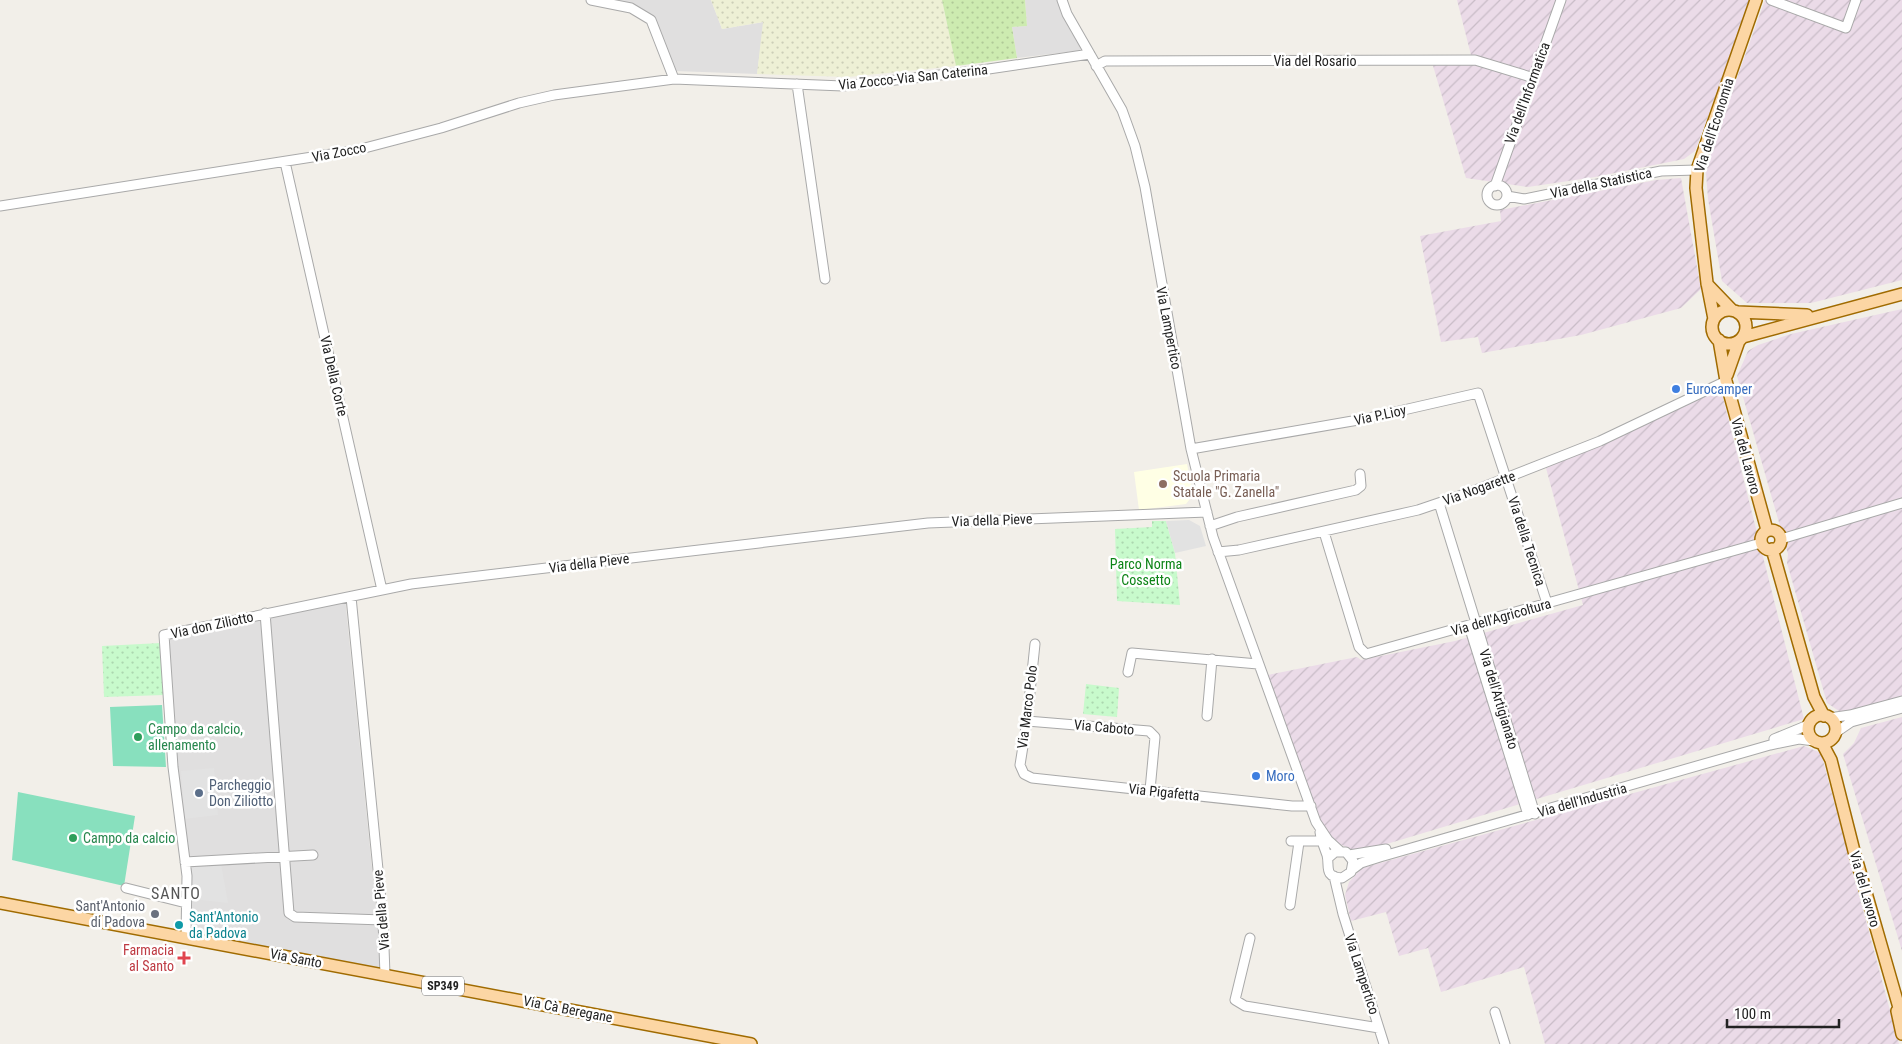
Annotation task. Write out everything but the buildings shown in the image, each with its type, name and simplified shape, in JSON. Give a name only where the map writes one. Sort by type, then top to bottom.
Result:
[{"type":"main road","name":"Via dell'Economia","points":[[1714,318],[1707,283],[1696,188],[1697,170],[1756,0]]},
{"type":"main road","points":[[1707,283],[1745,321],[1745,332],[1741,339]]},
{"type":"main road","points":[[1819,315],[1722,311],[1714,318],[1713,332],[1719,340],[1729,344],[1819,315],[1902,294]]},
{"type":"main road","name":"Via del Lavoro","points":[[1726,381],[1729,364],[1741,339]]},
{"type":"main road","name":"Via del Lavoro","points":[[1719,340],[1726,381],[1767,530]]},
{"type":"main road","points":[[1767,530],[1776,531],[1781,539],[1778,547],[1772,550],[1767,549],[1761,543],[1761,537],[1767,530]]},
{"type":"main road","points":[[1772,550],[1819,719],[1808,734],[1825,739],[1835,724],[1819,719]]},
{"type":"main road","name":"Via del Lavoro","points":[[1825,739],[1902,1018]]},
{"type":"main road","name":"Via Santo","points":[[0,903],[385,975]]},
{"type":"main road","points":[[1888,970],[1902,1007]]},
{"type":"main road","points":[[1888,970],[1902,1034]]},
{"type":"main road","name":"Via Cà Beregane","points":[[385,975],[751,1044]]},
{"type":"street","points":[[591,0],[631,8],[651,20],[674,79]]},
{"type":"street","name":"Via Lampertico","points":[[1062,0],[1067,14],[1122,110],[1135,146],[1192,449],[1210,526],[1258,664],[1320,830],[1328,858],[1328,870],[1334,876],[1341,905],[1384,1044]]},
{"type":"street","name":"Via dell'Informatica","points":[[1495,186],[1561,0]]},
{"type":"street","points":[[1771,0],[1846,28],[1856,0]]},
{"type":"street","name":"Via Zocco-Via San Caterina","points":[[674,79],[843,86],[975,71],[1090,54]]},
{"type":"street","name":"Via del Rosario","points":[[1096,66],[1105,61],[1475,60],[1534,78]]},
{"type":"street","name":"Via Zocco","points":[[0,206],[357,150],[554,95],[674,79]]},
{"type":"street","points":[[797,84],[825,279]]},
{"type":"street","name":"Via Della Corte","points":[[285,162],[382,590]]},
{"type":"street","name":"Via della Statistica","points":[[1495,186],[1489,191],[1488,197],[1491,202],[1499,204],[1507,196],[1524,199],[1661,170],[1697,170]]},
{"type":"street","points":[[1495,186],[1504,188],[1507,196]]},
{"type":"street","name":"Via Nogarette","points":[[1218,552],[1324,532],[1439,503],[1600,441],[1726,381]]},
{"type":"street","name":"Via P.Lioy","points":[[1192,449],[1364,419],[1478,393],[1507,478]]},
{"type":"street","points":[[1210,526],[1237,517],[1356,490],[1361,486],[1360,474]]},
{"type":"street","name":"Via della Tecnica","points":[[1507,478],[1547,603]]},
{"type":"street","name":"Via dell'Artigianato","points":[[1439,503],[1472,625],[1531,812]]},
{"type":"street","points":[[1781,539],[1902,503]]},
{"type":"street","name":"Via della Pieve","points":[[385,975],[383,920],[351,597],[411,584],[928,523],[1207,512]]},
{"type":"street","name":"Via dell'Agricoltura","points":[[1324,532],[1359,647],[1366,654],[1761,543]]},
{"type":"street","name":"Via don Ziliotto","points":[[186,937],[187,876],[173,767],[164,635],[351,597]]},
{"type":"street","points":[[265,613],[289,913],[295,917],[383,920]]},
{"type":"street","name":"Via Marco Polo","points":[[1021,769],[1035,644]]},
{"type":"street","points":[[1128,672],[1132,653],[1258,664]]},
{"type":"street","points":[[1207,716],[1212,659]]},
{"type":"street","name":"Via dell'Industria","points":[[1353,869],[1361,863],[1380,857],[1780,737],[1819,719],[1850,715],[1902,701]]},
{"type":"street","points":[[1825,739],[1851,722],[1902,708]]},
{"type":"street","name":"Via Caboto","points":[[1027,721],[1153,733],[1155,737],[1150,790]]},
{"type":"street","name":"Via dell'Industria","points":[[1349,855],[1379,852],[1531,812],[1770,745],[1800,738],[1825,739]]},
{"type":"street","name":"Via Pigafetta","points":[[1021,769],[1024,774],[1032,778],[1292,806],[1310,806]]},
{"type":"street","name":"Via Lampertico","points":[[1320,830],[1340,851],[1349,855]]},
{"type":"street","points":[[1290,905],[1295,841],[1322,841]]},
{"type":"street","points":[[1328,858],[1340,851]]},
{"type":"street","points":[[185,862],[313,855]]},
{"type":"street","points":[[1334,876],[1346,876],[1353,869],[1353,861],[1349,855]]},
{"type":"street","name":"Via Lampertico","points":[[1341,905],[1342,883],[1346,876]]},
{"type":"street","points":[[126,888],[186,903]]},
{"type":"street","points":[[1250,938],[1235,1000],[1268,1010],[1379,1028]]},
{"type":"street","points":[[1495,1012],[1505,1044]]},
{"type":"shaded area","points":[[612,0],[711,0],[722,29],[764,22],[757,74],[675,71],[653,15]]},
{"type":"shaded area","points":[[711,0],[942,0],[956,66],[848,77],[757,74],[763,22],[722,29]]},
{"type":"shaded area","points":[[1025,0],[1057,0],[1071,32],[1084,50],[1017,58],[1012,27],[1027,26]]},
{"type":"shaded area","points":[[1457,0],[1752,0],[1695,151],[1684,159],[1595,177],[1528,187],[1466,178],[1431,59],[1472,59]]},
{"type":"shaded area","points":[[1765,0],[1902,0],[1902,280],[1811,303],[1747,303],[1722,281],[1708,199],[1706,173],[1713,145]]},
{"type":"shaded area","points":[[1681,178],[1701,289],[1681,308],[1581,335],[1482,353],[1478,337],[1441,342],[1420,236],[1501,221],[1500,210],[1656,180]]},
{"type":"shaded area","points":[[1902,309],[1902,698],[1842,713],[1827,703],[1787,563],[1788,554],[1737,376],[1748,351],[1758,345],[1791,334]]},
{"type":"shaded area","points":[[1713,391],[1722,394],[1804,719],[1380,846],[1353,850],[1333,841],[1322,827],[1268,675],[1357,657],[1361,660],[1455,641],[1583,605],[1546,468]]},
{"type":"shaded area","name":"Scuola Primaria Statale \"G. Zanella\"","points":[[1187,464],[1193,495],[1186,504],[1139,510],[1134,472]]},
{"type":"shaded area","points":[[1189,520],[1200,526],[1206,546],[1175,553],[1166,521]]},
{"type":"shaded area","points":[[345,597],[382,968],[191,934],[165,635]]},
{"type":"shaded area","points":[[1902,717],[1902,951],[1843,754],[1854,743],[1861,728]]},
{"type":"shaded area","points":[[1804,746],[1821,753],[1899,1044],[1545,1044],[1524,967],[1441,992],[1428,948],[1399,956],[1386,912],[1351,921],[1345,895],[1349,882],[1362,868]]},
{"type":"shaded area","name":"Parcheggio Don Ziliotto","points":[[214,768],[218,815],[185,819],[181,771]]},
{"type":"shaded area","points":[[221,864],[228,903],[192,899],[187,866]]},
{"type":"green space","points":[[942,0],[1025,0],[1027,26],[1012,27],[1017,58],[956,66]]},
{"type":"green space","name":"Parco Norma Cossetto","points":[[1152,521],[1166,521],[1175,553],[1180,605],[1117,601],[1115,529],[1152,527]]},
{"type":"green space","name":"Campo da calcio, allenamento","points":[[161,643],[164,695],[104,697],[102,646]]},
{"type":"green space","points":[[1086,684],[1119,688],[1117,717],[1083,714]]},
{"type":"green space","name":"Campo da calcio, allenamento","points":[[162,705],[166,767],[113,766],[110,707]]},
{"type":"green space","name":"Campo da calcio","points":[[18,792],[135,816],[124,886],[12,860]]},
{"type":"place","name":"Eurocamper","points":[[1676,389]]},
{"type":"place","name":"Scuola Primaria Statale \"G. Zanella\"","points":[[1163,484]]},
{"type":"place","name":"Campo da calcio, allenamento","points":[[138,737]]},
{"type":"place","name":"Moro","points":[[1256,776]]},
{"type":"place","name":"Parcheggio Don Ziliotto","points":[[199,793]]},
{"type":"place","name":"Campo da calcio","points":[[73,838]]},
{"type":"place","name":"Sant'Antonio di Padova","points":[[155,914]]},
{"type":"place","name":"Sant'Antonio da Padova","points":[[179,925]]},
{"type":"place","name":"Farmacia al Santo","points":[[184,958]]},
{"type":"district","name":"SANTO","points":[[176,893]]}]
